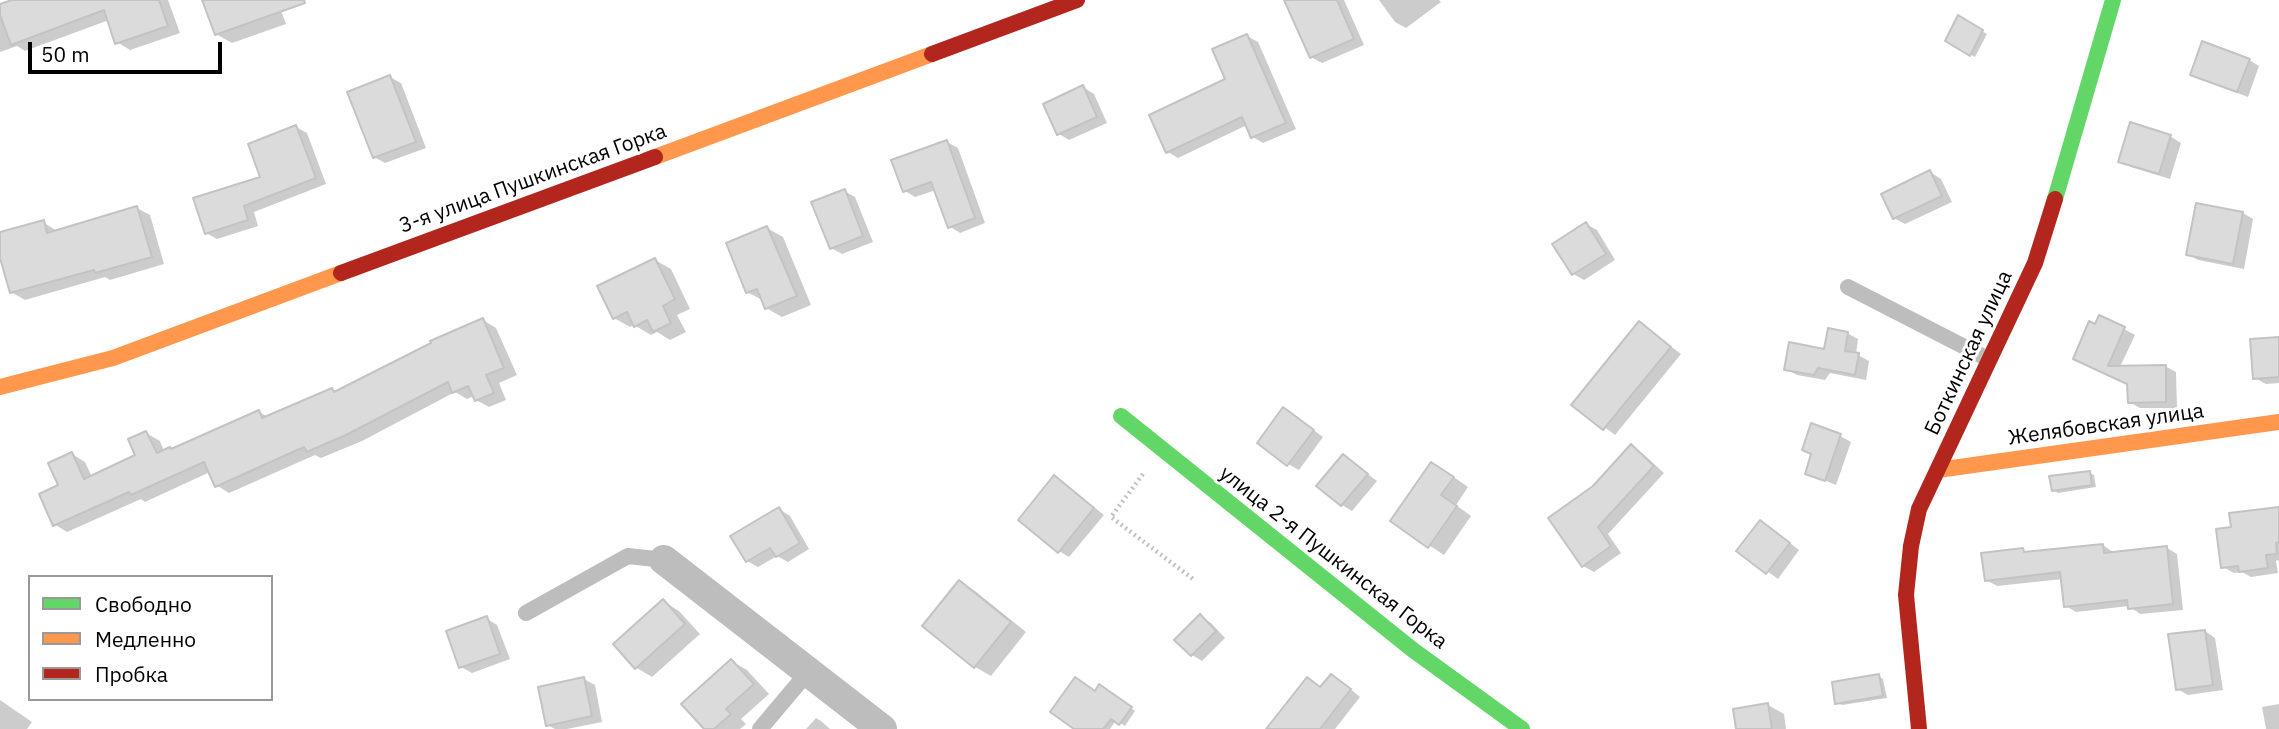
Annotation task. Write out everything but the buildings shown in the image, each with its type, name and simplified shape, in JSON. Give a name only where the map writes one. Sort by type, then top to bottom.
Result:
[{"type":"street","name":"3-я улица Пушкинская Горка","points":[[0,387],[113,358],[1077,0]]},
{"type":"street","name":"Боткинская улица","points":[[1919,729],[1906,594],[1919,509],[2035,263],[2113,0]]},
{"type":"street","name":"улица 2-я Пушкинская Горка","points":[[1121,416],[1413,650],[1522,729]]},
{"type":"street","name":"Желябовская улица","points":[[1938,470],[2279,422]]},
{"type":"street","points":[[664,560],[882,729]]},
{"type":"lane","points":[[1848,287],[1988,359]]},
{"type":"lane","points":[[526,614],[628,556],[664,560]]},
{"type":"lane","points":[[760,729],[808,671]]},
{"type":"path","points":[[1162,448],[1111,517],[1193,579]]},
{"type":"traffic: fast","points":[[2055,199],[2113,0]]},
{"type":"traffic: fast","points":[[1121,416],[1413,650],[1522,729]]},
{"type":"traffic: slow","points":[[655,157],[932,54]]},
{"type":"traffic: slow","points":[[0,387],[113,358],[341,273]]},
{"type":"traffic: slow","points":[[1938,470],[2279,422]]},
{"type":"traffic: jam","points":[[932,54],[1077,0]]},
{"type":"traffic: jam","points":[[341,273],[655,157]]},
{"type":"traffic: jam","points":[[1919,729],[1906,595],[1911,546],[1919,509],[2035,263],[2055,199]]}]
